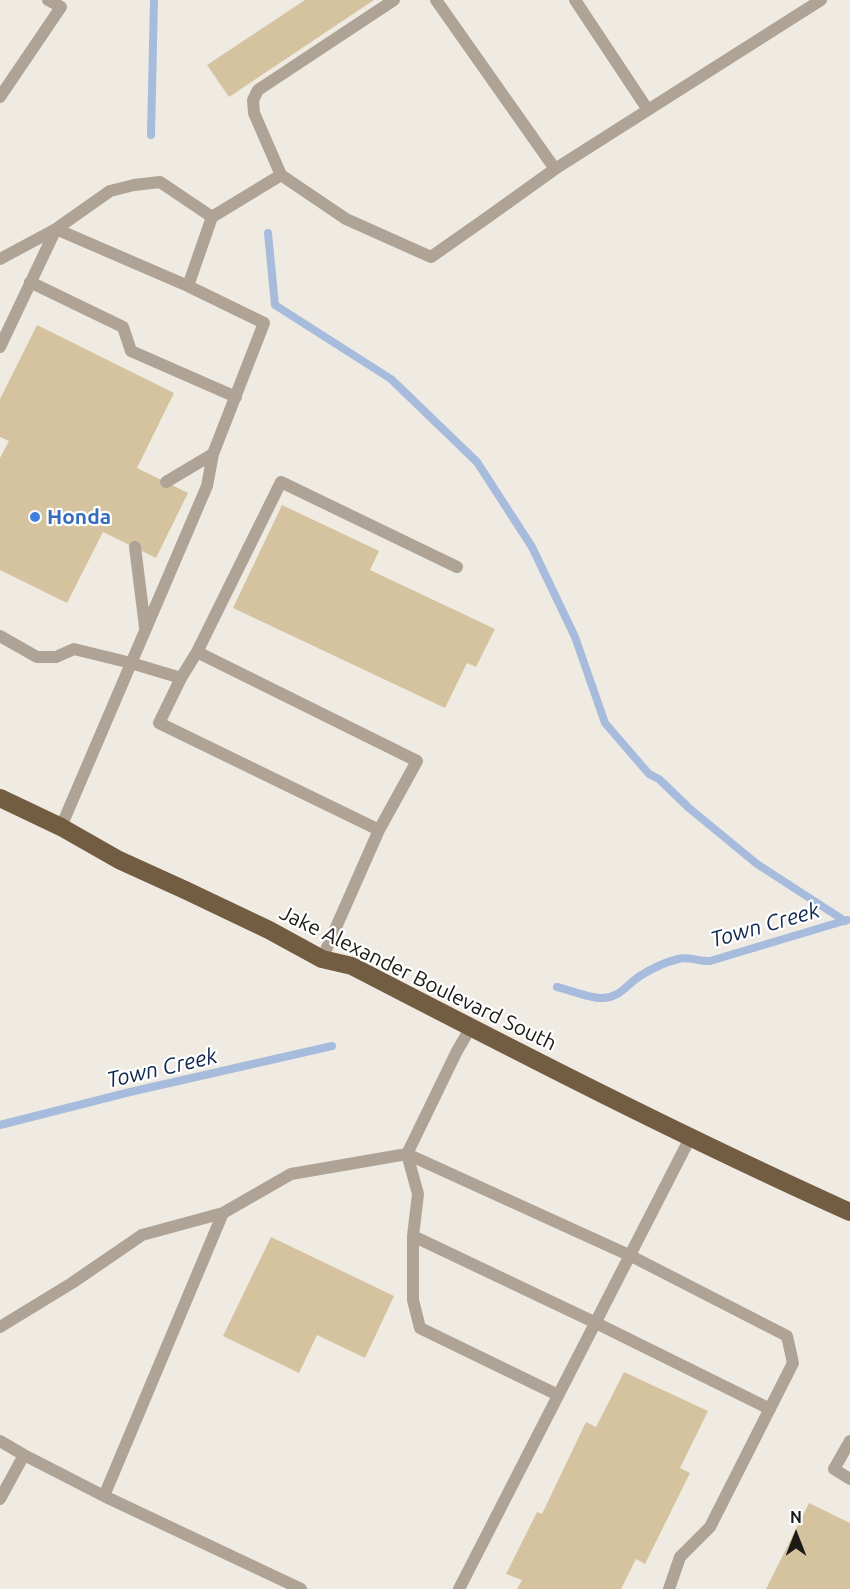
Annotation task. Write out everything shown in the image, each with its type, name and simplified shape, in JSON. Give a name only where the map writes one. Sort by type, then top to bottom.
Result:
[{"type":"highway","name":"Jake Alexander Boulevard South","points":[[0,798],[61,827],[119,860],[269,930],[322,959],[352,966],[580,1084],[850,1212]]},
{"type":"lane","points":[[0,97],[61,8],[48,0]]},
{"type":"lane","points":[[394,0],[258,90],[253,100],[254,113],[281,175],[346,219],[431,257],[555,169],[821,0]]},
{"type":"lane","points":[[436,0],[555,169]]},
{"type":"lane","points":[[575,0],[648,110]]},
{"type":"lane","points":[[189,286],[212,217],[281,175]]},
{"type":"lane","points":[[0,259],[56,229],[110,191],[134,185],[160,182],[212,217]]},
{"type":"lane","points":[[0,347],[56,229]]},
{"type":"lane","points":[[56,229],[189,286],[264,324],[213,454],[207,486],[61,827]]},
{"type":"lane","points":[[30,282],[123,327],[131,351],[236,397]]},
{"type":"lane","points":[[166,482],[213,454]]},
{"type":"lane","points":[[379,830],[159,723],[197,652],[281,482],[457,567]]},
{"type":"lane","points":[[135,547],[145,629]]},
{"type":"lane","points":[[0,636],[37,657],[56,657],[74,649],[182,678]]},
{"type":"lane","points":[[197,652],[417,761],[379,830],[322,959]]},
{"type":"lane","points":[[471,1027],[407,1154],[418,1194],[412,1236],[412,1300],[420,1328],[558,1395]]},
{"type":"lane","points":[[459,1589],[690,1138]]},
{"type":"lane","points":[[0,1327],[72,1283],[142,1235],[224,1213],[291,1174],[407,1154],[631,1256],[787,1336],[793,1363],[710,1527],[680,1557],[669,1589]]},
{"type":"lane","points":[[104,1496],[224,1213]]},
{"type":"lane","points":[[412,1236],[770,1409]]},
{"type":"lane","points":[[0,1441],[104,1496],[301,1589]]},
{"type":"lane","points":[[850,1441],[834,1469],[850,1479]]},
{"type":"lane","points":[[0,1499],[24,1455]]},
{"type":"building","points":[[305,0],[374,0],[229,97],[207,65]]},
{"type":"building","points":[[37,325],[174,393],[137,468],[188,493],[156,558],[103,532],[67,603],[0,570],[0,458],[9,441],[0,437],[0,399]]},
{"type":"building","points":[[282,505],[379,551],[370,570],[495,629],[476,667],[467,663],[445,708],[233,608]]},
{"type":"building","points":[[271,1237],[394,1296],[365,1358],[317,1335],[299,1373],[223,1336]]},
{"type":"building","points":[[624,1372],[708,1411],[680,1468],[690,1473],[645,1564],[636,1559],[621,1589],[517,1589],[522,1580],[506,1574],[537,1512],[542,1514],[586,1422],[596,1427]]},
{"type":"building","points":[[809,1503],[850,1523],[850,1589],[766,1589]]},
{"type":"waterway","points":[[151,135],[154,0]]},
{"type":"waterway","points":[[268,233],[275,305],[391,379],[477,462],[532,547],[575,637],[605,723],[649,774],[659,779],[689,808],[757,864],[845,921]]},
{"type":"waterway","name":"Town Creek","points":[[557,987],[590,997],[607,998],[618,994],[644,973],[673,960],[686,958],[710,961],[847,920]]},
{"type":"waterway","name":"Town Creek","points":[[0,1125],[130,1092],[332,1046]]},
{"type":"place","name":"Honda","points":[[35,517]]}]
